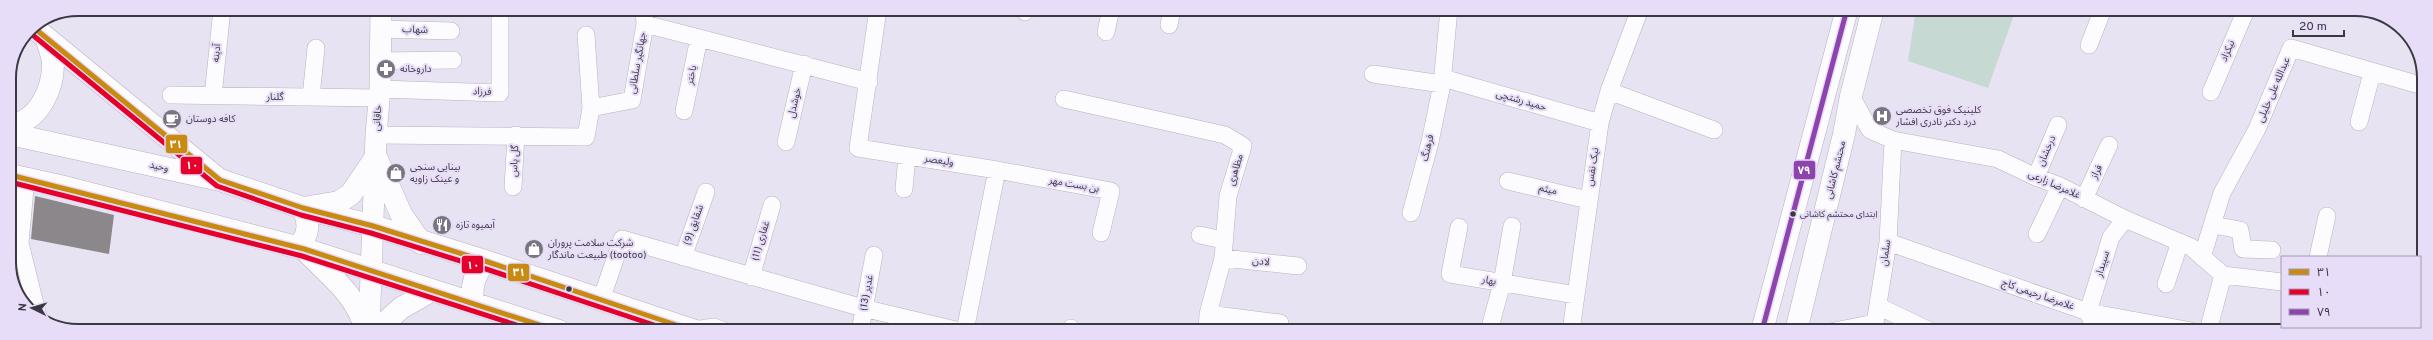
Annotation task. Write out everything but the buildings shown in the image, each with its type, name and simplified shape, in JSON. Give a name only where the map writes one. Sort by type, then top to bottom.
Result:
[{"type":"main road","points":[[1764,324],[1845,16]]},
{"type":"main road","name":"محتشم کاشانی","points":[[1798,323],[1844,134],[1850,96],[1871,16]]},
{"type":"main road","points":[[16,124],[35,114],[50,88],[53,61],[40,33]]},
{"type":"main road","points":[[40,33],[176,142],[220,180]]},
{"type":"main road","name":"وحید","points":[[16,135],[220,180],[303,208],[373,226],[421,243],[485,261],[675,324]]},
{"type":"main road","points":[[301,248],[308,229],[307,218],[303,208],[339,202],[351,194],[376,157]]},
{"type":"main road","points":[[376,157],[401,214],[421,243]]},
{"type":"main road","points":[[18,177],[301,248],[431,291],[472,301],[539,324]]},
{"type":"main road","points":[[301,248],[348,292],[362,315],[365,324]]},
{"type":"main road","points":[[472,301],[472,287],[476,273],[485,261]]},
{"type":"main road","points":[[383,324],[401,308],[431,291]]},
{"type":"main road","points":[[1770,303],[1772,316],[1783,323],[1796,320],[1798,323]]},
{"type":"street","name":"آدینه","points":[[213,96],[221,16]]},
{"type":"street","name":"فرزاد","points":[[380,93],[500,93],[500,16]]},
{"type":"street","name":"ولیعصر","points":[[877,16],[869,82],[858,148],[996,170]]},
{"type":"street","points":[[1106,32],[1109,16]]},
{"type":"street","points":[[1442,81],[1448,16]]},
{"type":"street","name":"نیک نفس","points":[[1572,324],[1588,200],[1600,123],[1609,91],[1637,16]]},
{"type":"street","points":[[2089,46],[2101,16]]},
{"type":"street","name":"نیکزاد","points":[[2211,92],[2243,16]]},
{"type":"street","name":"جهانگیر سلطانی","points":[[591,108],[632,100],[645,17],[700,38],[869,82]]},
{"type":"street","name":"خاقانی","points":[[367,324],[376,135],[380,93],[380,19]]},
{"type":"street","name":"شهاب","points":[[380,19],[451,31]]},
{"type":"street","points":[[376,135],[516,135],[586,137],[591,108],[586,35]]},
{"type":"street","name":"باختر","points":[[684,111],[700,38]]},
{"type":"street","points":[[312,97],[316,48]]},
{"type":"street","name":"عبدالله علی خلیلی","points":[[2202,257],[2222,193],[2257,129],[2291,48],[2372,73],[2417,84]]},
{"type":"street","points":[[380,61],[453,60]]},
{"type":"street","name":"خوشدل","points":[[786,142],[804,64]]},
{"type":"street","points":[[2359,122],[2372,73]]},
{"type":"street","name":"حمید رشتچی","points":[[1373,74],[1442,81],[1600,123]]},
{"type":"street","name":"فرهنگ","points":[[1411,213],[1430,142],[1442,81]]},
{"type":"street","points":[[1609,91],[1714,130]]},
{"type":"street","name":"گلنار","points":[[171,95],[312,97],[380,93]]},
{"type":"street","points":[[1844,134],[1870,130],[1850,96]]},
{"type":"street","name":"مظاهری","points":[[1064,99],[1225,135],[1243,146],[1228,196],[1223,240],[1223,258],[1207,323]]},
{"type":"street","name":"درخشان","points":[[2036,177],[2058,125]]},
{"type":"street","name":"غلامرضا زارعی","points":[[1870,130],[1893,140],[1998,159],[2036,177],[2060,186],[2125,219],[2191,246],[2223,275]]},
{"type":"street","name":"گل یاس","points":[[513,187],[516,135]]},
{"type":"street","name":"سلمان","points":[[1871,324],[1876,323],[1888,242],[1893,140]]},
{"type":"street","name":"فراز","points":[[2084,199],[2109,145]]},
{"type":"street","points":[[904,189],[907,156]]},
{"type":"street","points":[[965,324],[996,170]]},
{"type":"street","name":"بن بست مهر","points":[[996,170],[1110,191],[1101,233]]},
{"type":"street","points":[[18,177],[20,243],[36,308]]},
{"type":"street","name":"میثم","points":[[1508,181],[1588,200]]},
{"type":"street","points":[[2037,234],[2060,186]]},
{"type":"street","name":"شقایق (9)","points":[[683,257],[706,192]]},
{"type":"street","name":"غفاری (11)","points":[[750,277],[772,205]]},
{"type":"street","points":[[2318,256],[2327,216]]},
{"type":"street","name":"سپیدار","points":[[2088,312],[2111,237],[2125,219]]},
{"type":"street","points":[[2212,225],[2240,230],[2243,249],[2272,250]]},
{"type":"street","points":[[1491,324],[1502,283],[1512,226]]},
{"type":"street","name":"بهار","points":[[1459,227],[1450,274],[1576,295]]},
{"type":"street","points":[[1200,235],[1223,240]]},
{"type":"street","points":[[601,300],[622,239],[750,277],[863,308],[930,324]]},
{"type":"street","name":"غلامرضا رحیمی کاج","points":[[1888,242],[2088,312],[2154,324]]},
{"type":"street","points":[[2166,284],[2180,242]]},
{"type":"street","name":"غدیر (13)","points":[[861,324],[874,255]]},
{"type":"street","name":"لادن","points":[[1223,258],[1298,266]]},
{"type":"street","points":[[2210,324],[2223,275],[2281,282]]},
{"type":"street","points":[[1878,306],[1915,324]]},
{"type":"street","points":[[2088,312],[2093,324]]},
{"type":"street","points":[[1207,323],[1280,323]]},
{"type":"shaded area","points":[[1915,16],[2014,16],[1988,88],[1908,61]]},
{"type":"transit line","name":"۷۹","points":[[1764,324],[1845,16]]},
{"type":"transit line","name":"۳۱","points":[[38,31],[220,180],[303,208],[373,226],[485,261],[673,324]]},
{"type":"transit line","name":"۱۰","points":[[33,35],[217,186],[301,215],[371,233],[483,268],[651,324]]},
{"type":"transit line","name":"۳۱","points":[[16,177],[304,249],[536,324]]},
{"type":"transit line","name":"۱۰","points":[[16,184],[302,256],[513,324]]},
{"type":"place","name":"داروخانه","points":[[386,69]]},
{"type":"place","name":"کلینیک فوق تخصصی درد دکتر نادری افشار","points":[[1882,116]]},
{"type":"place","name":"کافه دوستان","points":[[172,119]]},
{"type":"place","name":"بینایی سنجی و عینک زاویه","points":[[396,173]]},
{"type":"place","name":"ابتدای محتشم کاشانی","points":[[1793,214]]},
{"type":"place","name":"آبمیوه تازه","points":[[442,225]]},
{"type":"place","name":"شرکت سلامت پروران طبیعت ماندگار (tootoo)","points":[[534,249]]}]
